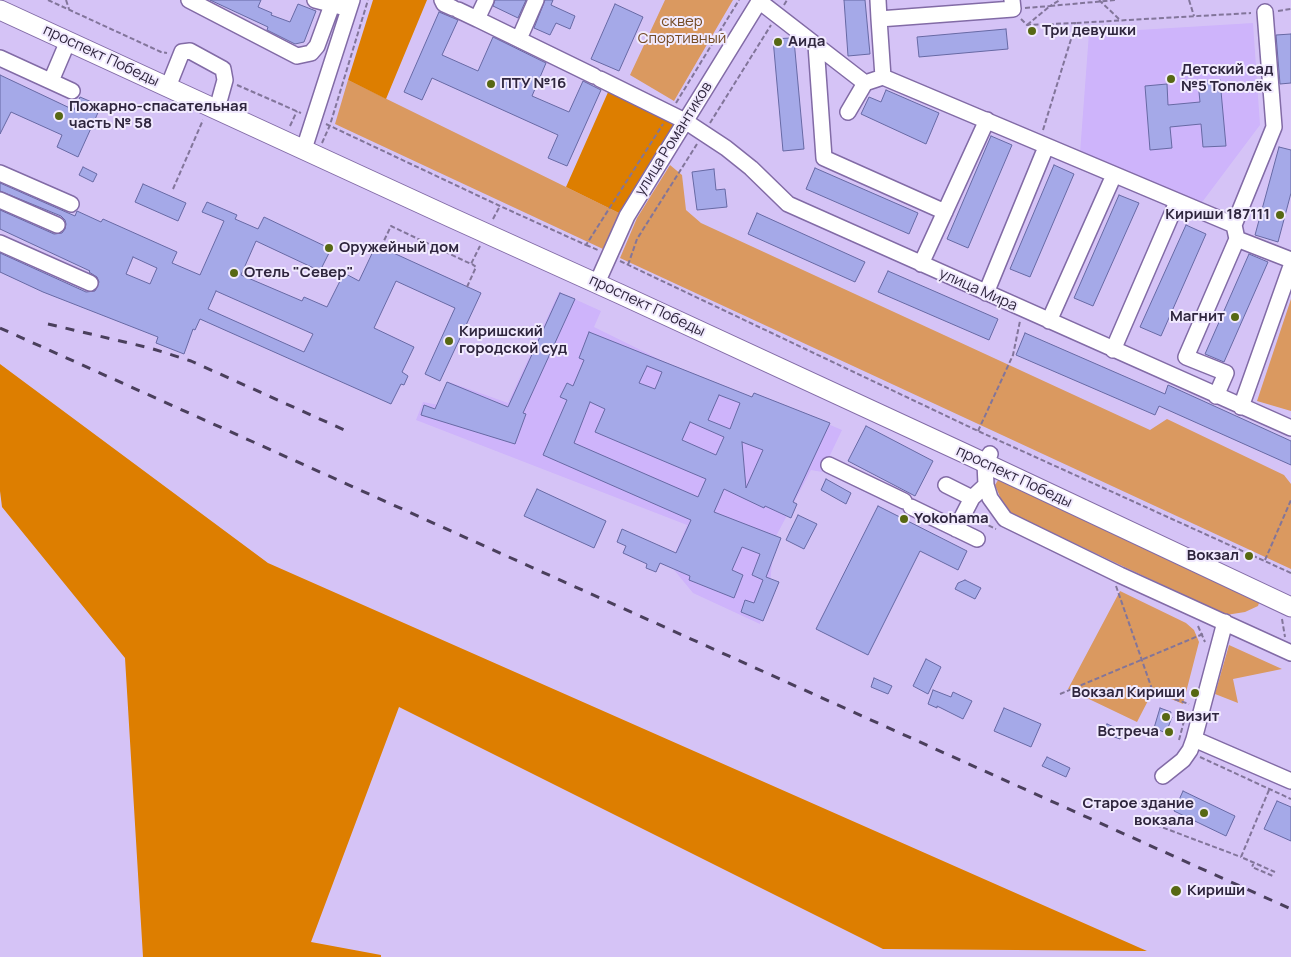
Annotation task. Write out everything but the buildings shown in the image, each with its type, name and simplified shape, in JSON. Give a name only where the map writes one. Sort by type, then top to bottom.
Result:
[{"type":"main road","name":"проспект Победы","points":[[7,0],[170,81],[311,144]]},
{"type":"main road","name":"проспект Победы","points":[[0,10],[68,41],[170,81],[220,98],[450,217],[598,279],[1291,596]]},
{"type":"main road","name":"проспект Победы","points":[[987,458],[1286,611]]},
{"type":"street","points":[[189,0],[297,56],[311,53],[317,46],[332,5]]},
{"type":"street","points":[[311,144],[351,4],[332,5],[315,0]]},
{"type":"street","points":[[477,19],[486,0]]},
{"type":"street","points":[[519,39],[536,0]]},
{"type":"street","points":[[878,0],[883,76]]},
{"type":"street","points":[[759,1],[865,83]]},
{"type":"street","name":"улица Романтиков","points":[[598,279],[627,216],[759,1]]},
{"type":"street","points":[[880,19],[1012,4]]},
{"type":"street","name":"улица Мира","points":[[451,6],[684,121],[726,148],[751,168],[788,204],[1241,408],[1291,428]]},
{"type":"street","points":[[1176,378],[1235,232],[1274,127],[1265,12]]},
{"type":"street","points":[[51,81],[68,41]]},
{"type":"street","points":[[816,45],[824,158],[945,212]]},
{"type":"street","points":[[170,81],[182,52],[190,51],[223,69],[224,80],[220,98]]},
{"type":"street","points":[[0,58],[72,90]]},
{"type":"street","points":[[848,112],[865,83],[883,76],[1177,202],[1291,260]]},
{"type":"street","points":[[921,264],[987,120]]},
{"type":"street","points":[[986,293],[1043,145]]},
{"type":"street","points":[[0,173],[71,204]]},
{"type":"street","points":[[1049,321],[1114,175]]},
{"type":"street","points":[[0,200],[57,225]]},
{"type":"street","points":[[1113,350],[1177,202]]},
{"type":"street","points":[[0,243],[90,283]]},
{"type":"street","points":[[1241,408],[1291,266]]},
{"type":"street","points":[[1186,357],[1226,373],[1216,396]]},
{"type":"street","points":[[987,458],[986,485],[990,498],[1005,519],[1120,575],[1225,622],[1288,646]]},
{"type":"street","points":[[829,465],[977,539]]},
{"type":"street","points":[[956,529],[972,498],[986,485]]},
{"type":"street","points":[[946,486],[972,498]]},
{"type":"street","points":[[1163,776],[1183,760],[1225,622]]},
{"type":"street","points":[[1187,745],[1291,781]]},
{"type":"path","points":[[48,0],[161,52],[182,52]]},
{"type":"path","points":[[66,0],[69,9]]},
{"type":"path","points":[[311,144],[330,125],[368,0]]},
{"type":"path","points":[[330,125],[586,245],[670,114],[738,0]]},
{"type":"path","points":[[1027,25],[1060,0]]},
{"type":"path","points":[[1012,4],[1050,6],[1116,0]]},
{"type":"path","points":[[1189,0],[1194,16]]},
{"type":"path","points":[[1100,1],[1120,20]]},
{"type":"path","points":[[1012,4],[1027,25]]},
{"type":"path","points":[[1027,25],[1291,10]]},
{"type":"path","points":[[1043,145],[1076,23]]},
{"type":"path","points":[[224,80],[297,111]]},
{"type":"path","points":[[173,189],[205,116]]},
{"type":"path","points":[[381,247],[390,226],[476,266],[467,287]]},
{"type":"path","points":[[471,264],[480,246]]},
{"type":"path","points":[[628,265],[978,431],[1291,573]]},
{"type":"path","points":[[978,431],[1013,354],[1022,309]]},
{"type":"path","points":[[1265,560],[1291,500]]},
{"type":"path","points":[[964,513],[1000,530]]},
{"type":"path","points":[[1123,588],[1115,584],[1153,692],[1189,704]]},
{"type":"path","points":[[1286,611],[1288,646]]},
{"type":"path","points":[[1194,623],[1205,629]]},
{"type":"path","points":[[1200,627],[1206,642]]},
{"type":"path","points":[[1060,694],[1203,634]]},
{"type":"path","points":[[1184,720],[1187,745],[1201,758],[1291,798]]},
{"type":"path","points":[[1241,857],[1270,789]]},
{"type":"path","points":[[1156,825],[1254,862],[1275,872]]},
{"type":"path","points":[[1254,862],[1252,867],[1273,876]]},
{"type":"shaded area","points":[[373,0],[427,0],[386,99],[348,80]]},
{"type":"shaded area","name":"Детский сад №5 Тополёк","points":[[1253,23],[1260,125],[1200,205],[1080,153],[1089,33]]},
{"type":"shaded area","points":[[609,90],[676,123],[621,214],[566,187]]},
{"type":"shaded area","points":[[559,292],[601,311],[594,327],[752,405],[757,394],[842,430],[822,472],[811,470],[774,540],[770,585],[760,624],[693,593],[670,565],[687,525],[416,420],[423,402],[439,405],[449,382],[508,403]]},
{"type":"shaded area","points":[[0,364],[268,563],[1147,951],[883,949],[399,707],[311,942],[381,955],[381,957],[143,957],[125,658],[2,507],[0,491]]},
{"type":"green space","name":"сквер Спортивный","points":[[665,0],[733,0],[674,101],[630,75]]},
{"type":"green space","points":[[348,80],[621,214],[603,249],[335,124]]},
{"type":"green space","points":[[670,165],[682,175],[686,210],[701,223],[1150,430],[1167,419],[1284,475],[1291,484],[1291,569],[620,258],[637,218]]},
{"type":"green space","points":[[1291,299],[1291,411],[1257,401]]},
{"type":"green space","points":[[1000,477],[1261,597],[1258,606],[1245,612],[1226,615],[1006,511],[995,485]]},
{"type":"green space","points":[[1120,591],[1186,623],[1194,630],[1199,642],[1183,704],[1153,691],[1137,722],[1068,689]]},
{"type":"green space","points":[[1229,645],[1282,669],[1233,679],[1238,703],[1215,694]]},
{"type":"railway","points":[[48,324],[150,348],[191,361],[351,433]]},
{"type":"railway","points":[[0,328],[1291,909]]},
{"type":"place","name":"Три девушки","points":[[1032,31]]},
{"type":"place","name":"Аида","points":[[778,42]]},
{"type":"place","name":"Детский сад №5 Тополёк","points":[[1171,79]]},
{"type":"place","name":"ПТУ №16","points":[[491,84]]},
{"type":"place","name":"Пожарно-спасательная часть № 58","points":[[59,116]]},
{"type":"place","name":"Кириши 187111","points":[[1280,215]]},
{"type":"place","name":"Оружейный дом","points":[[329,248]]},
{"type":"place","name":"Отель \"Север\"","points":[[234,273]]},
{"type":"place","name":"Магнит","points":[[1235,317]]},
{"type":"place","name":"Киришский городской суд","points":[[449,341]]},
{"type":"place","name":"Yokohama","points":[[904,519]]},
{"type":"place","name":"Вокзал","points":[[1249,556]]},
{"type":"place","name":"Вокзал Кириши","points":[[1195,693]]},
{"type":"place","name":"Визит","points":[[1166,717]]},
{"type":"place","name":"Встреча","points":[[1169,732]]},
{"type":"place","name":"Старое здание вокзала","points":[[1204,813]]},
{"type":"place","name":"Кириши","points":[[1176,891]]}]
